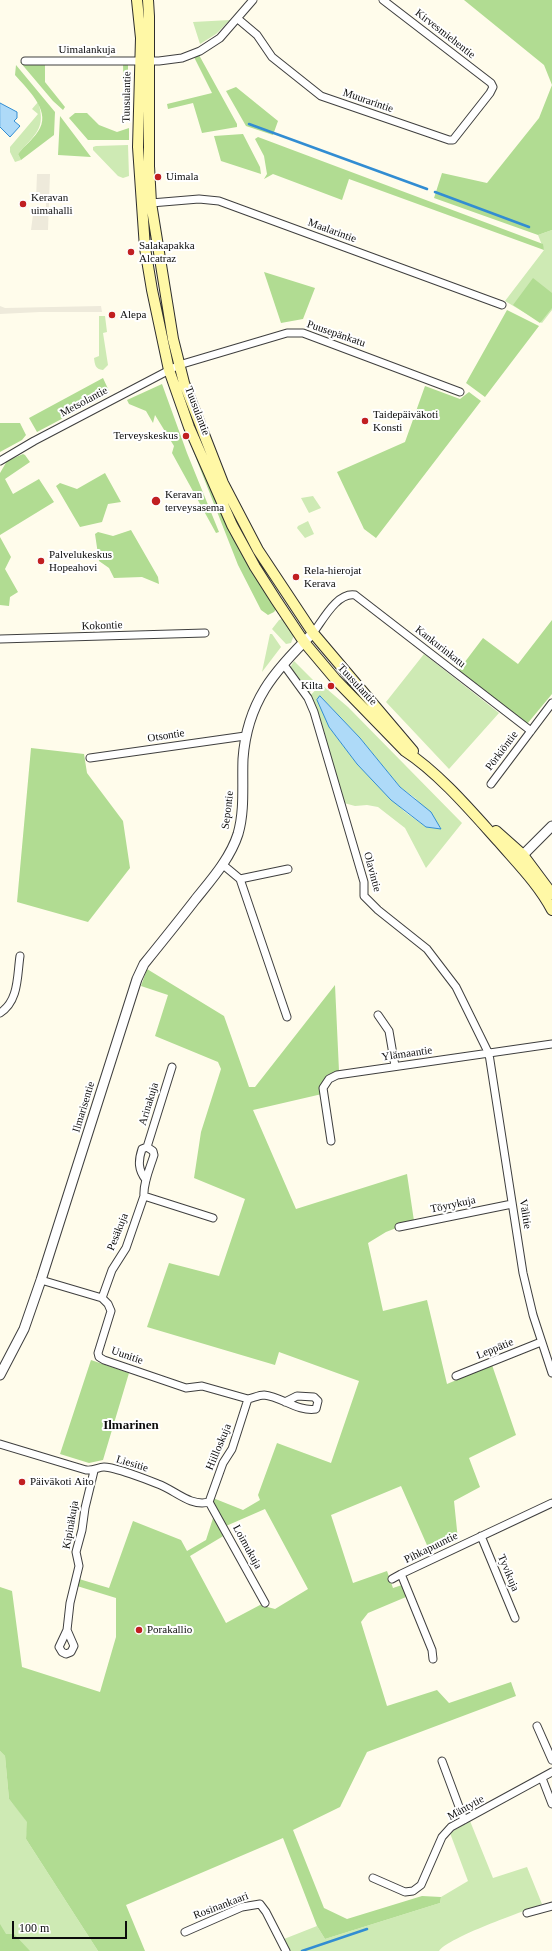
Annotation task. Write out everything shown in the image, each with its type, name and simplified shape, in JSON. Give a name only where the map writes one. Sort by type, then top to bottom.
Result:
[{"type":"main road","name":"Tuusulantie","points":[[137,0],[144,61],[151,203],[160,267],[179,365],[202,432],[223,483],[270,569],[313,633],[378,712],[410,746],[418,760]]},
{"type":"main road","name":"Tuusulantie","points":[[148,0],[138,147],[145,248],[152,290],[169,370],[190,427],[232,525],[255,567],[304,642],[354,700],[405,751],[418,760],[520,858],[552,894]]},
{"type":"main road","name":"Tuusulantie","points":[[520,858],[552,910]]},
{"type":"street","name":"Uimalankuja","points":[[25,61],[144,61],[182,58],[200,51],[220,38],[253,0]]},
{"type":"street","name":"Kirvesmiehentie","points":[[383,0],[491,83],[493,87]]},
{"type":"street","name":"Muurarintie","points":[[238,19],[257,35],[272,57],[321,96],[449,140],[453,140],[457,136],[493,87]]},
{"type":"street","name":"Maalarintie","points":[[151,203],[199,199],[219,201],[502,305]]},
{"type":"street","name":"Puusepänkatu","points":[[179,365],[281,334],[304,333],[460,392]]},
{"type":"street","name":"Metsolantie","points":[[0,461],[34,441],[179,365]]},
{"type":"street","name":"Kankurinkatu","points":[[313,633],[337,602],[347,595],[355,595],[531,731]]},
{"type":"street","name":"Kokontie","points":[[0,639],[76,638],[205,633]]},
{"type":"street","name":"Sepontie","points":[[222,864],[232,849],[238,834],[242,808],[245,736],[258,698],[284,665],[313,633]]},
{"type":"street","name":"Olavintie","points":[[284,665],[308,698],[314,712],[364,882],[364,896],[378,910],[427,948],[456,987],[489,1054]]},
{"type":"street","points":[[531,731],[552,703]]},
{"type":"street","name":"Pörkiöntie","points":[[491,784],[531,731]]},
{"type":"street","name":"Otsontie","points":[[90,758],[245,736]]},
{"type":"street","points":[[520,858],[552,826]]},
{"type":"street","points":[[222,864],[240,880],[287,1017]]},
{"type":"street","name":"Ilmarisentie","points":[[0,1376],[24,1329],[41,1280],[137,979],[144,964],[222,864]]},
{"type":"street","points":[[240,880],[288,869]]},
{"type":"street","points":[[0,1013],[8,1008],[15,996],[20,956]]},
{"type":"street","points":[[378,1015],[389,1032],[395,1066]]},
{"type":"street","name":"Ylämaantie","points":[[331,1142],[323,1088],[329,1079],[338,1075],[552,1044]]},
{"type":"street","name":"Välitie","points":[[489,1054],[523,1273],[552,1373]]},
{"type":"street","name":"Arinakuja","points":[[147,1147],[172,1067]]},
{"type":"street","name":"Pesäkuja","points":[[102,1298],[112,1270],[126,1248],[144,1196],[143,1189],[146,1180],[154,1155],[153,1151],[147,1147],[142,1149],[138,1160],[142,1174],[146,1180]]},
{"type":"street","points":[[144,1196],[212,1218]]},
{"type":"street","name":"Töyrykuja","points":[[399,1227],[512,1204]]},
{"type":"street","points":[[41,1280],[102,1298]]},
{"type":"street","name":"Uunitie","points":[[102,1298],[108,1304],[111,1311],[98,1353],[99,1357],[186,1388],[202,1386],[248,1399]]},
{"type":"street","name":"Leppätie","points":[[456,1376],[542,1342]]},
{"type":"street","points":[[248,1399],[263,1395],[285,1402]]},
{"type":"street","name":"Hiilloskuja","points":[[209,1502],[223,1463],[232,1449],[248,1399]]},
{"type":"street","name":"Liesitie","points":[[0,1444],[61,1464],[94,1471],[104,1467],[160,1484],[179,1497],[203,1504],[209,1502]]},
{"type":"street","name":"Kipinäkuja","points":[[67,1630],[70,1603],[79,1566],[76,1552],[94,1471]]},
{"type":"street","name":"Loimukuja","points":[[209,1502],[265,1603]]},
{"type":"street","name":"Pihkapuuntie","points":[[433,1659],[432,1650],[401,1574],[552,1503]]},
{"type":"street","name":"Tyvikuja","points":[[481,1536],[515,1618]]},
{"type":"street","points":[[392,1579],[401,1574]]},
{"type":"street","points":[[537,1726],[552,1760]]},
{"type":"street","points":[[442,1761],[464,1820]]},
{"type":"street","name":"Mäntytie","points":[[373,1878],[405,1892],[413,1890],[421,1885],[442,1837],[451,1828],[552,1772]]},
{"type":"street","points":[[542,1778],[552,1804]]},
{"type":"street","name":"Rosinankaari","points":[[185,1932],[242,1907],[260,1904],[266,1912],[286,1951]]},
{"type":"street","points":[[527,1913],[552,1906]]},
{"type":"green space","points":[[464,0],[552,0],[552,85],[544,65]]},
{"type":"green space","points":[[230,20],[216,34],[200,44],[193,22]]},
{"type":"green space","points":[[199,55],[237,124],[237,127],[202,133],[193,103],[168,109],[167,104],[212,93],[194,57]]},
{"type":"green space","points":[[20,62],[45,63],[45,82],[65,107],[63,110],[53,101]]},
{"type":"green space","points":[[123,63],[128,63],[128,112],[124,112]]},
{"type":"green space","points":[[16,65],[55,112],[54,135],[21,160],[18,154],[36,135],[42,121],[42,114],[35,99],[15,75]]},
{"type":"green space","points":[[552,85],[552,230],[538,235],[434,198],[442,173],[487,183],[539,118]]},
{"type":"green space","points":[[236,87],[278,121],[273,135],[246,126],[226,91]]},
{"type":"green space","points":[[38,102],[41,119],[40,125],[34,136],[18,154],[21,160],[15,162],[10,152],[10,147],[38,114],[32,109]]},
{"type":"green space","points":[[75,113],[87,113],[99,125],[117,132],[129,128],[129,140],[88,140],[69,118]]},
{"type":"green space","points":[[60,116],[91,157],[58,155]]},
{"type":"green space","points":[[243,134],[260,167],[261,174],[221,161],[214,136]]},
{"type":"green space","points":[[258,137],[543,244],[544,250],[349,179],[342,200],[273,174],[264,179],[267,174],[264,156],[255,139]]},
{"type":"green space","points":[[128,145],[129,176],[123,178],[118,176],[93,150],[93,147],[96,146]]},
{"type":"green space","points":[[552,230],[552,310],[542,323],[505,301],[544,250],[538,235]]},
{"type":"green space","points":[[264,272],[315,288],[303,319],[281,323]]},
{"type":"green space","points":[[533,278],[552,293],[552,308],[540,323],[513,305]]},
{"type":"green space","points":[[507,310],[539,326],[485,397],[466,383]]},
{"type":"green space","points":[[99,316],[105,316],[107,332],[103,333],[108,365],[103,370],[98,369],[94,358],[99,356]]},
{"type":"green space","points":[[103,378],[109,391],[107,395],[37,432],[29,418]]},
{"type":"green space","points":[[162,384],[187,453],[219,532],[216,533],[172,453],[174,446],[155,415],[153,423],[146,411],[129,404],[127,400]]},
{"type":"green space","points":[[425,386],[460,399],[469,392],[481,401],[376,538],[364,529],[337,472],[405,442]]},
{"type":"green space","points":[[0,423],[20,423],[26,435],[22,440],[0,452]]},
{"type":"green space","points":[[193,446],[277,608],[274,612],[268,615],[261,610],[238,565],[192,448]]},
{"type":"green space","points":[[23,454],[30,462],[5,479],[13,494],[39,479],[54,502],[0,535],[0,473],[7,461]]},
{"type":"green space","points":[[105,473],[121,502],[108,504],[102,522],[80,527],[56,486],[60,483],[77,489]]},
{"type":"green space","points":[[313,496],[321,508],[309,513],[301,498]]},
{"type":"green space","points":[[308,521],[314,534],[305,538],[297,528]]},
{"type":"green space","points":[[131,530],[158,577],[159,584],[142,577],[114,578],[109,568],[99,561],[95,534],[98,532],[113,536]]},
{"type":"green space","points":[[0,537],[11,557],[5,569],[18,592],[10,597],[9,606],[0,605]]},
{"type":"green space","points":[[285,618],[294,635],[291,643],[286,644],[272,629],[279,620]]},
{"type":"green space","points":[[552,620],[552,694],[527,724],[458,671],[483,638],[518,664]]},
{"type":"green space","points":[[270,634],[272,634],[281,647],[262,672]]},
{"type":"green space","points":[[424,654],[499,713],[449,769],[386,702]]},
{"type":"green space","points":[[294,661],[317,684],[309,693],[296,680],[291,672],[291,666]]},
{"type":"green space","points":[[321,684],[348,707],[462,823],[426,868],[405,828],[378,807],[367,805],[355,806],[344,803],[308,698]],"holes":[[[320,696],[360,738],[400,787],[415,798],[441,828],[426,827],[405,812],[357,764],[329,727]]]},
{"type":"green space","points":[[31,748],[84,754],[87,773],[123,821],[130,868],[88,922],[17,902]]},
{"type":"green space","points":[[147,969],[224,1016],[249,1087],[255,1087],[335,985],[339,1071],[327,1075],[320,1087],[322,1094],[253,1110],[296,1209],[407,1174],[414,1221],[386,1232],[368,1243],[383,1311],[427,1300],[447,1384],[492,1365],[516,1435],[469,1458],[480,1487],[454,1501],[458,1540],[430,1552],[401,1486],[331,1515],[353,1583],[387,1571],[393,1588],[402,1585],[406,1597],[368,1613],[361,1622],[387,1706],[437,1690],[449,1703],[511,1682],[516,1696],[367,1752],[340,1807],[293,1830],[324,1908],[347,1919],[422,1896],[441,1897],[440,1903],[325,1939],[317,1926],[283,1838],[126,1905],[145,1951],[98,1951],[26,1839],[27,1822],[9,1799],[5,1756],[0,1751],[0,1587],[12,1591],[22,1667],[100,1692],[116,1637],[116,1598],[77,1586],[79,1579],[109,1588],[133,1521],[181,1540],[187,1551],[206,1540],[214,1515],[225,1535],[190,1556],[226,1623],[260,1605],[275,1609],[308,1589],[265,1509],[226,1526],[212,1502],[213,1498],[243,1510],[260,1500],[258,1495],[277,1443],[331,1463],[359,1381],[279,1352],[275,1365],[147,1327],[169,1263],[219,1276],[245,1199],[194,1178],[201,1132],[221,1069],[218,1062],[155,1036],[168,995],[141,986]]},
{"type":"green space","points":[[91,1360],[129,1373],[103,1460],[89,1463],[60,1454]]},
{"type":"green space","points":[[0,1751],[5,1756],[9,1799],[28,1822],[26,1839],[98,1951],[0,1951]]},
{"type":"green space","points":[[470,1821],[493,1878],[527,1867],[542,1904],[471,1932],[445,1945],[439,1951],[290,1951],[284,1939],[317,1926],[325,1939],[440,1903],[441,1897],[468,1881],[450,1833]]},
{"type":"green space","points":[[0,1924],[6,1934],[14,1934],[30,1951],[0,1951]]},
{"type":"shaded area","points":[[37,174],[50,174],[48,230],[31,230],[34,207],[46,207],[46,201],[36,200]]},
{"type":"shaded area","points":[[0,306],[5,308],[101,306],[102,312],[40,312],[0,314]]},
{"type":"water","points":[[0,103],[17,112],[17,118],[14,121],[20,126],[10,137],[0,127]]},
{"type":"water","points":[[320,696],[360,738],[400,787],[431,812],[441,829],[426,827],[391,800],[357,764],[329,727],[317,700]]},
{"type":"waterway","points":[[249,124],[427,189]]},
{"type":"waterway","points":[[435,192],[529,227]]},
{"type":"waterway","points":[[302,1951],[367,1929]]},
{"type":"place","name":"Uimala","points":[[158,177]]},
{"type":"place","name":"Keravan uimahalli","points":[[23,204]]},
{"type":"place","name":"Salakapakka Alcatraz","points":[[131,252]]},
{"type":"place","name":"Alepa","points":[[112,315]]},
{"type":"place","name":"Taidepäiväkoti Konsti","points":[[365,421]]},
{"type":"place","name":"Terveyskeskus","points":[[186,436]]},
{"type":"place","name":"Keravan terveysasema","points":[[156,501]]},
{"type":"place","name":"Palvelukeskus Hopeahovi","points":[[41,561]]},
{"type":"place","name":"Rela-hierojat Kerava","points":[[296,577]]},
{"type":"place","name":"Kilta","points":[[331,686]]},
{"type":"place","name":"Päiväkoti Aito","points":[[22,1482]]},
{"type":"place","name":"Porakallio","points":[[139,1630]]},
{"type":"district","name":"Ilmarinen","points":[[131,1426]]}]
